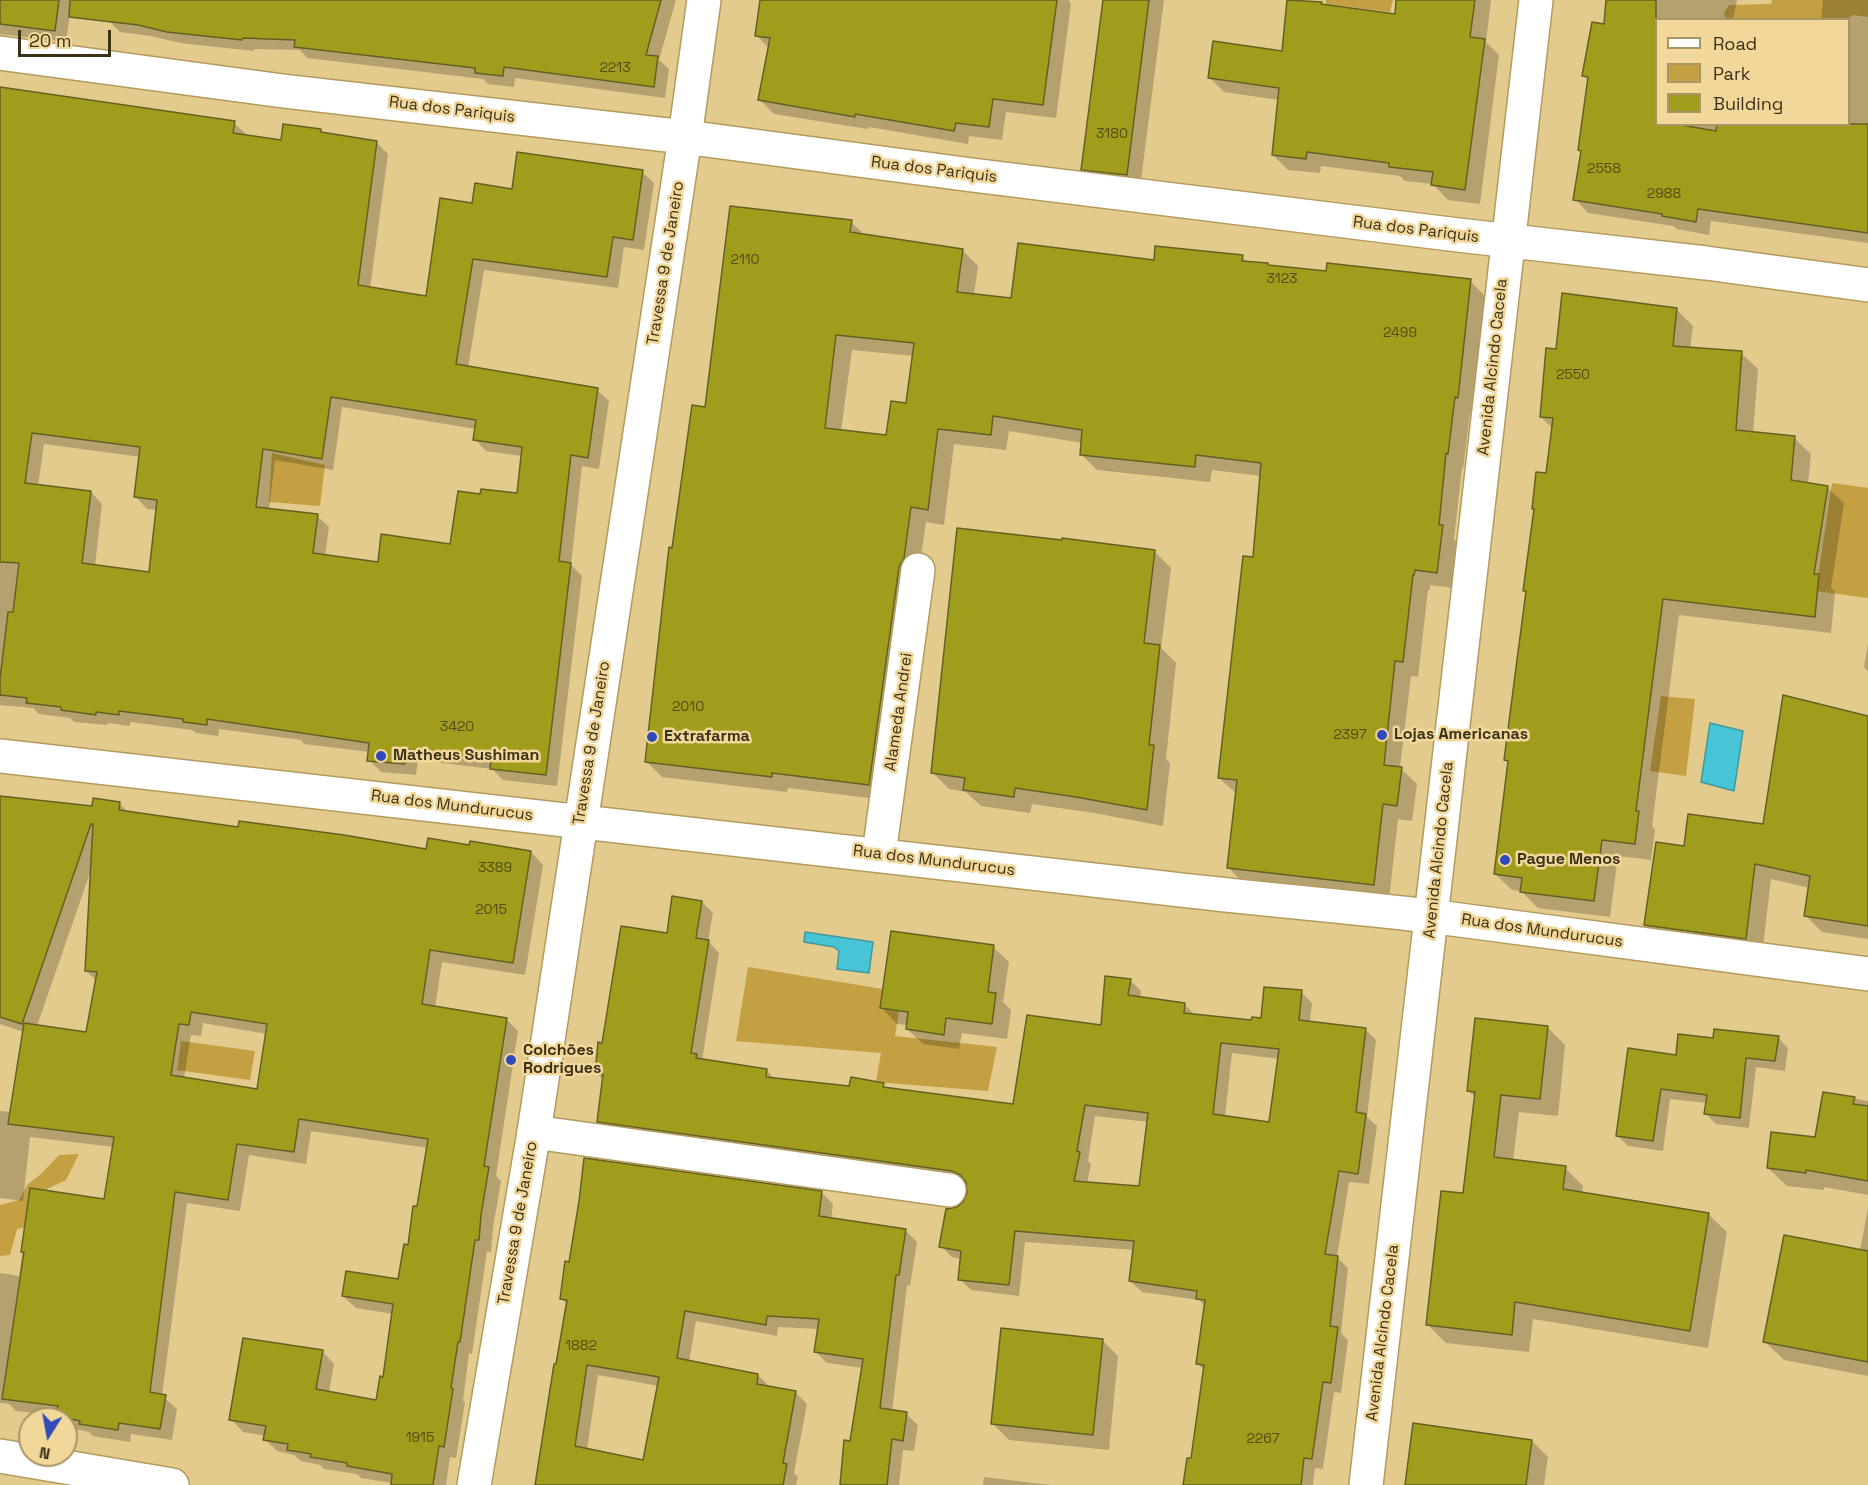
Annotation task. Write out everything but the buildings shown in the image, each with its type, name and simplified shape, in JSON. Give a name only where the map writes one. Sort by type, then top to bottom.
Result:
[{"type":"street","name":"Travessa 9 de Janeiro","points":[[474,1485],[534,1132],[704,0]]},
{"type":"street","name":"Avenida Alcindo Cacela","points":[[1366,1485],[1536,0]]},
{"type":"street","name":"Rua dos Pariquis","points":[[0,53],[283,91],[685,137],[972,175],[1507,241],[1706,263],[1868,285]]},
{"type":"street","name":"Alameda Andrei","points":[[879,854],[918,570]]},
{"type":"street","name":"Rua dos Mundurucus","points":[[0,756],[1432,917],[1868,974]]},
{"type":"street","points":[[534,1132],[949,1190]]},
{"type":"street","points":[[0,1456],[57,1475],[172,1485]]},
{"type":"green space","points":[[1326,0],[1393,0],[1390,12],[1326,4]]},
{"type":"green space","points":[[1772,0],[1868,0],[1868,17],[1853,15],[1849,18],[1726,18],[1724,13],[1729,5],[1771,4]]},
{"type":"green space","points":[[272,453],[325,465],[320,506],[269,502]]},
{"type":"green space","points":[[1832,483],[1868,488],[1868,598],[1816,591]]},
{"type":"green space","points":[[1661,696],[1695,699],[1686,776],[1650,771]]},
{"type":"green space","points":[[748,967],[883,989],[880,1008],[899,1011],[895,1036],[997,1047],[988,1091],[876,1082],[881,1053],[736,1041]]},
{"type":"green space","points":[[181,1041],[255,1051],[250,1080],[177,1070]]},
{"type":"green space","points":[[79,1154],[66,1180],[47,1189],[45,1217],[30,1226],[17,1229],[10,1255],[0,1256],[0,1205],[19,1200],[27,1185],[59,1155]]},
{"type":"water","points":[[1710,723],[1743,731],[1734,791],[1701,782]]},
{"type":"water","points":[[805,932],[873,942],[869,973],[837,969],[839,951],[834,947],[804,942]]},
{"type":"place","name":"Lojas Americanas","points":[[1382,735]]},
{"type":"place","name":"Extrafarma","points":[[652,737]]},
{"type":"place","name":"Matheus Sushiman","points":[[381,756]]},
{"type":"place","name":"Pague Menos","points":[[1505,860]]},
{"type":"place","name":"Colchões Rodrigues","points":[[511,1060]]}]
